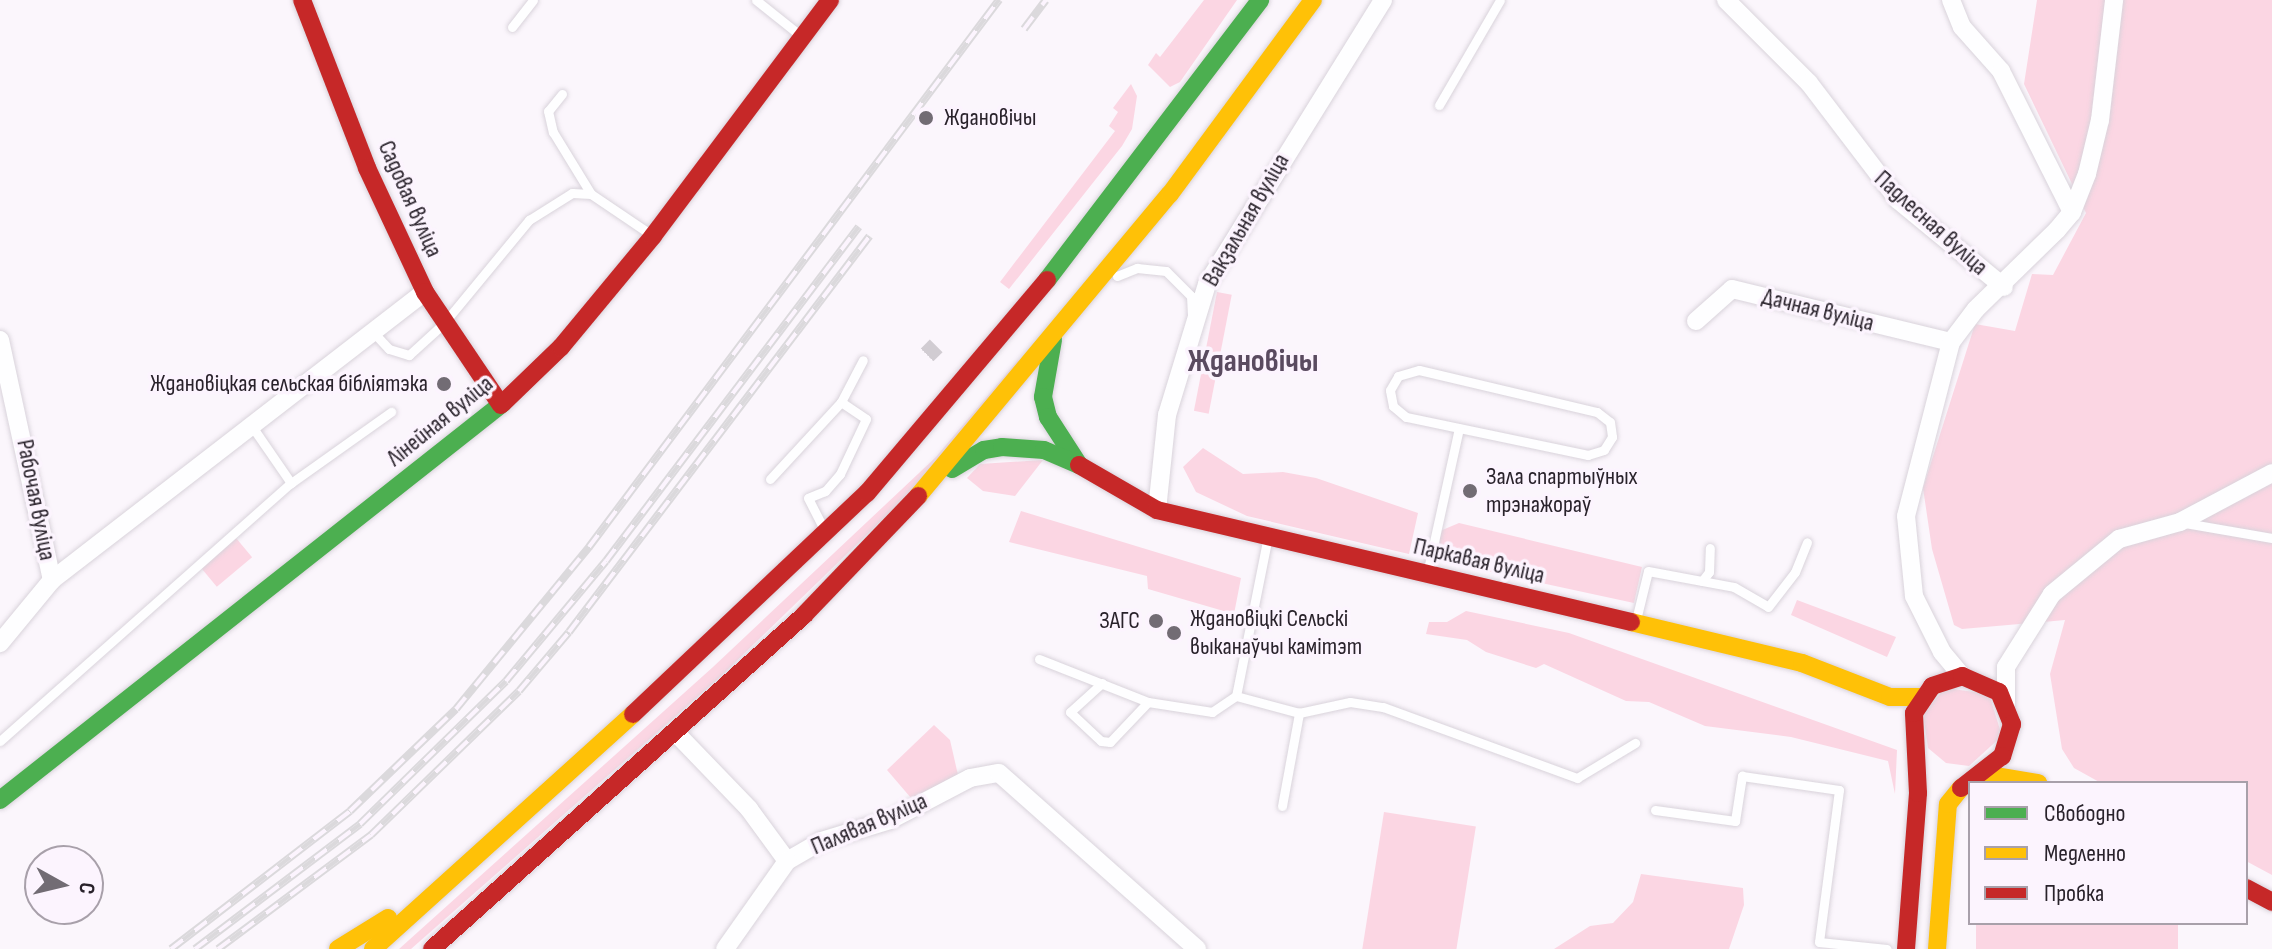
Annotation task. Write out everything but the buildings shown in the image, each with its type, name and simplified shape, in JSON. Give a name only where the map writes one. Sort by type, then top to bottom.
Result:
[{"type":"main road","name":"Садовая вуліца","points":[[302,0],[316,26],[367,168],[425,292],[501,405]]},
{"type":"main road","name":"Лінейная вуліца","points":[[0,800],[501,405],[561,347],[653,236],[830,0]]},
{"type":"main road","points":[[373,949],[827,532],[862,489],[1016,321],[1260,0]]},
{"type":"main road","points":[[432,949],[804,615],[933,480],[1053,339],[1223,127],[1313,0]]},
{"type":"main road","points":[[1053,339],[1043,397],[1048,417],[1079,465]]},
{"type":"main road","name":"Паркавая вуліца","points":[[933,480],[984,450],[1002,447],[1044,450],[1079,465],[1157,510],[1802,663],[1873,693],[1921,697]]},
{"type":"main road","points":[[1906,949],[1918,793],[1914,738],[1921,697],[1940,681],[1960,672],[1986,682],[2006,703],[2010,739],[2016,754],[2038,781]]},
{"type":"main road","name":"Паркавая вуліца","points":[[1873,693],[1914,738]]},
{"type":"main road","points":[[1914,738],[1938,770],[2022,781]]},
{"type":"main road","points":[[1973,781],[2002,756],[2010,739]]},
{"type":"main road","points":[[1938,949],[1948,804],[1968,785]]},
{"type":"main road","points":[[1938,949],[1952,840],[1968,807]]},
{"type":"main road","points":[[338,949],[439,886]]},
{"type":"main road","points":[[2248,889],[2272,902]]},
{"type":"street","name":"Вакзальная вуліца","points":[[1157,510],[1162,438],[1191,327],[1207,284],[1383,0]]},
{"type":"street","name":"Падлесная вуліца","points":[[1726,0],[1809,83],[1898,200],[2004,287],[1976,309],[1951,342],[1938,375],[1905,541],[1914,596],[1942,652],[1960,672]]},
{"type":"street","points":[[1951,0],[1962,27],[2001,71],[2072,212]]},
{"type":"street","points":[[2004,287],[2072,212],[2097,133],[2114,0]]},
{"type":"street","name":"Дачная вуліца","points":[[1696,321],[1732,289],[1951,342]]},
{"type":"street","points":[[52,580],[253,428],[425,292]]},
{"type":"street","name":"Рабочая вуліца","points":[[0,340],[52,580],[0,643]]},
{"type":"street","points":[[1986,682],[2006,667],[2052,594],[2119,539],[2180,522],[2272,473]]},
{"type":"street","points":[[1940,681],[1942,652]]},
{"type":"street","points":[[2006,667],[2006,703]]},
{"type":"street","name":"Палявая вуліца","points":[[675,732],[749,809],[787,861],[835,835],[890,820],[970,778],[999,773],[1197,949]]},
{"type":"street","points":[[725,949],[787,861]]},
{"type":"lane","points":[[512,27],[533,0]]},
{"type":"lane","points":[[756,0],[801,36]]},
{"type":"lane","points":[[1439,105],[1500,0]]},
{"type":"lane","points":[[562,94],[548,111],[553,132],[591,194],[653,236]]},
{"type":"lane","points":[[374,333],[389,349],[409,355],[444,323],[529,220],[572,193],[591,194]]},
{"type":"lane","points":[[1099,283],[1137,268],[1166,271],[1191,296],[1191,327]]},
{"type":"lane","points":[[770,479],[841,402],[863,360]]},
{"type":"lane","points":[[1413,370],[1433,372],[1597,412],[1610,422],[1612,437],[1604,450],[1588,455],[1459,428],[1398,412],[1390,390],[1398,376],[1413,370]]},
{"type":"lane","points":[[827,532],[806,503],[842,477],[866,419],[841,402]]},
{"type":"lane","points":[[0,741],[291,483],[391,412]]},
{"type":"lane","points":[[253,428],[291,483]]},
{"type":"lane","points":[[1427,573],[1459,428]]},
{"type":"lane","points":[[2180,522],[2272,538]]},
{"type":"lane","points":[[1039,659],[1148,702],[1212,712],[1236,696],[1267,538]]},
{"type":"lane","points":[[1636,623],[1648,571],[1734,587],[1768,607],[1795,572],[1807,542]]},
{"type":"lane","points":[[1702,581],[1709,572],[1710,548]]},
{"type":"lane","points":[[1102,683],[1070,712],[1101,741],[1110,742],[1148,702]]},
{"type":"lane","points":[[1236,696],[1299,713],[1350,702],[1383,707],[1577,778],[1635,743]]},
{"type":"lane","points":[[1282,806],[1299,713]]},
{"type":"lane","points":[[1655,810],[1735,821],[1742,776],[1839,790],[1819,942],[1887,949]]},
{"type":"shaded area","points":[[1204,0],[1237,0],[1180,82],[1170,87],[1148,65],[1156,53],[1160,57]]},
{"type":"shaded area","points":[[2037,0],[2272,0],[2272,875],[2248,862],[2248,781],[2097,781],[2074,768],[2062,749],[2050,674],[2065,620],[1962,629],[1954,625],[1932,549],[1923,488],[1975,324],[2015,331],[2032,274],[2053,275],[2086,213],[2024,84]]},
{"type":"shaded area","points":[[1131,84],[1137,96],[1132,129],[1122,146],[1009,289],[1000,282],[1115,131],[1109,126],[1118,112],[1113,108]]},
{"type":"shaded area","points":[[1217,292],[1232,295],[1209,414],[1194,411]]},
{"type":"shaded area","points":[[1018,360],[1024,365],[949,455],[720,677],[411,949],[399,949],[713,667],[936,457]]},
{"type":"shaded area","points":[[1203,448],[1243,474],[1283,472],[1316,478],[1418,513],[1409,554],[1247,516],[1196,492],[1183,467]]},
{"type":"shaded area","points":[[1043,460],[1015,496],[983,491],[967,478],[980,464]]},
{"type":"shaded area","points":[[1021,511],[1241,578],[1234,614],[1148,589],[1147,576],[1009,542]]},
{"type":"shaded area","points":[[1459,523],[1642,567],[1634,603],[1440,561],[1440,531]]},
{"type":"shaded area","points":[[236,538],[252,557],[217,587],[201,568]]},
{"type":"shaded area","points":[[1797,600],[1896,637],[1887,657],[1791,615]]},
{"type":"shaded area","points":[[1466,611],[1569,633],[1897,750],[1895,794],[1888,761],[1791,737],[1705,726],[1649,702],[1626,701],[1544,664],[1536,668],[1486,652],[1467,640],[1426,634],[1429,622],[1447,622]]},
{"type":"shaded area","points":[[1945,688],[1989,694],[2002,736],[1969,766],[1946,763],[1928,748],[1923,714]]},
{"type":"shaded area","points":[[934,725],[950,740],[958,775],[911,798],[887,770]]},
{"type":"shaded area","points":[[1384,812],[1476,827],[1456,949],[1362,949]]},
{"type":"shaded area","points":[[1641,874],[1743,888],[1744,905],[1729,949],[1554,949],[1590,926],[1613,923],[1633,902]]},
{"type":"shaded area","points":[[1976,925],[2178,925],[2178,949],[1976,949]]},
{"type":"tunnel","points":[[927,355],[936,346]]},
{"type":"railway","points":[[171,949],[350,811],[456,709],[589,547],[999,0]]},
{"type":"railway","points":[[1024,29],[1046,0]]},
{"type":"railway","points":[[195,949],[360,824],[506,681],[606,561],[859,227]]},
{"type":"railway","points":[[218,949],[371,835],[519,691],[569,632],[870,236]]},
{"type":"traffic: fast","points":[[1047,280],[1260,0]]},
{"type":"traffic: fast","points":[[1053,340],[1043,397],[1048,417],[1079,465]]},
{"type":"traffic: fast","points":[[0,800],[503,403]]},
{"type":"traffic: fast","points":[[952,469],[984,450],[1002,447],[1044,450],[1079,465]]},
{"type":"traffic: slow","points":[[918,496],[1170,194],[1313,0]]},
{"type":"traffic: slow","points":[[1631,622],[1802,663],[1890,697],[1921,697]]},
{"type":"traffic: slow","points":[[373,949],[633,714]]},
{"type":"traffic: slow","points":[[1983,774],[2026,781]]},
{"type":"traffic: slow","points":[[1937,949],[1948,804],[1961,788]]},
{"type":"traffic: slow","points":[[338,949],[388,918]]},
{"type":"traffic: jam","points":[[302,0],[367,168],[425,292],[501,405]]},
{"type":"traffic: jam","points":[[503,403],[561,347],[653,236],[830,0]]},
{"type":"traffic: jam","points":[[633,714],[867,493],[1047,280]]},
{"type":"traffic: jam","points":[[1079,465],[1157,510],[1631,622]]},
{"type":"traffic: jam","points":[[432,949],[804,615],[918,496]]},
{"type":"traffic: jam","points":[[1906,949],[1918,793],[1914,713],[1932,686],[1962,676],[1999,692],[2012,724],[2002,756],[1970,781]]},
{"type":"traffic: jam","points":[[1961,788],[1968,783]]},
{"type":"traffic: jam","points":[[2248,889],[2272,902]]},
{"type":"place","name":"Ждановічы","points":[[926,118]]},
{"type":"place","name":"Ждановіцкая сельская бібліятэка","points":[[444,384]]},
{"type":"place","name":"Зала спартыўных трэнажораў","points":[[1470,491]]},
{"type":"place","name":"ЗАГС","points":[[1156,621]]},
{"type":"place","name":"Ждановіцкі Сельскі выканаўчы камітэт","points":[[1174,633]]},
{"type":"district","name":"Ждановічы","points":[[1253,362]]}]
